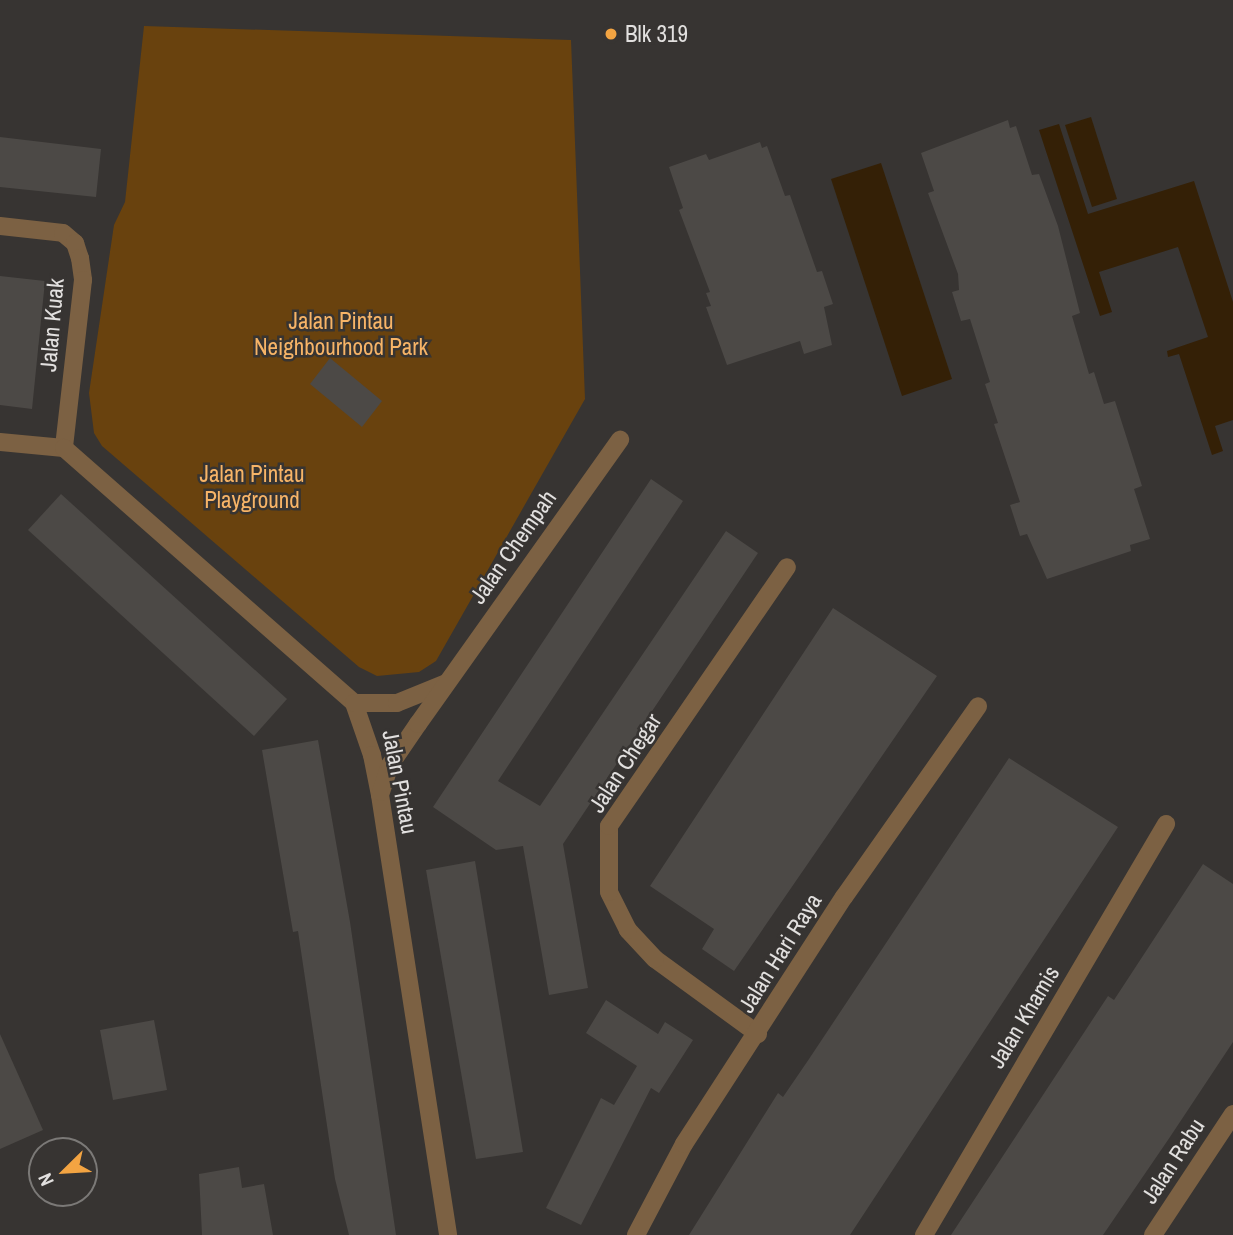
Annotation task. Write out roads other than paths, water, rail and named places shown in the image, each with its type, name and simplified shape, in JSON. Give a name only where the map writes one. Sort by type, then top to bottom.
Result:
[{"type":"street","name":"Jalan Kuak","points":[[0,226],[63,233],[78,251],[83,280],[64,449]]},
{"type":"street","name":"Jalan Chempah","points":[[380,795],[390,765],[620,440]]},
{"type":"street","points":[[0,442],[64,449],[354,702],[397,703],[447,683]]},
{"type":"street","name":"Jalan Chegar","points":[[758,1034],[654,959],[628,930],[609,892],[609,826],[787,568]]},
{"type":"street","name":"Jalan Pintau","points":[[354,702],[372,755],[380,795],[448,1235]]},
{"type":"street","name":"Jalan Hari Raya","points":[[636,1235],[684,1144],[758,1034],[844,897],[978,706]]},
{"type":"street","name":"Jalan Khamis","points":[[923,1235],[1166,824]]},
{"type":"street","name":"Jalan Rabu","points":[[1153,1235],[1233,1114]]},
{"type":"place","name":"Blk 319","points":[[611,34]]},
{"type":"park label","name":"Jalan Pintau Neighbourhood Park","points":[[341,334]]},
{"type":"park label","name":"Jalan Pintau Playground","points":[[252,487]]}]
